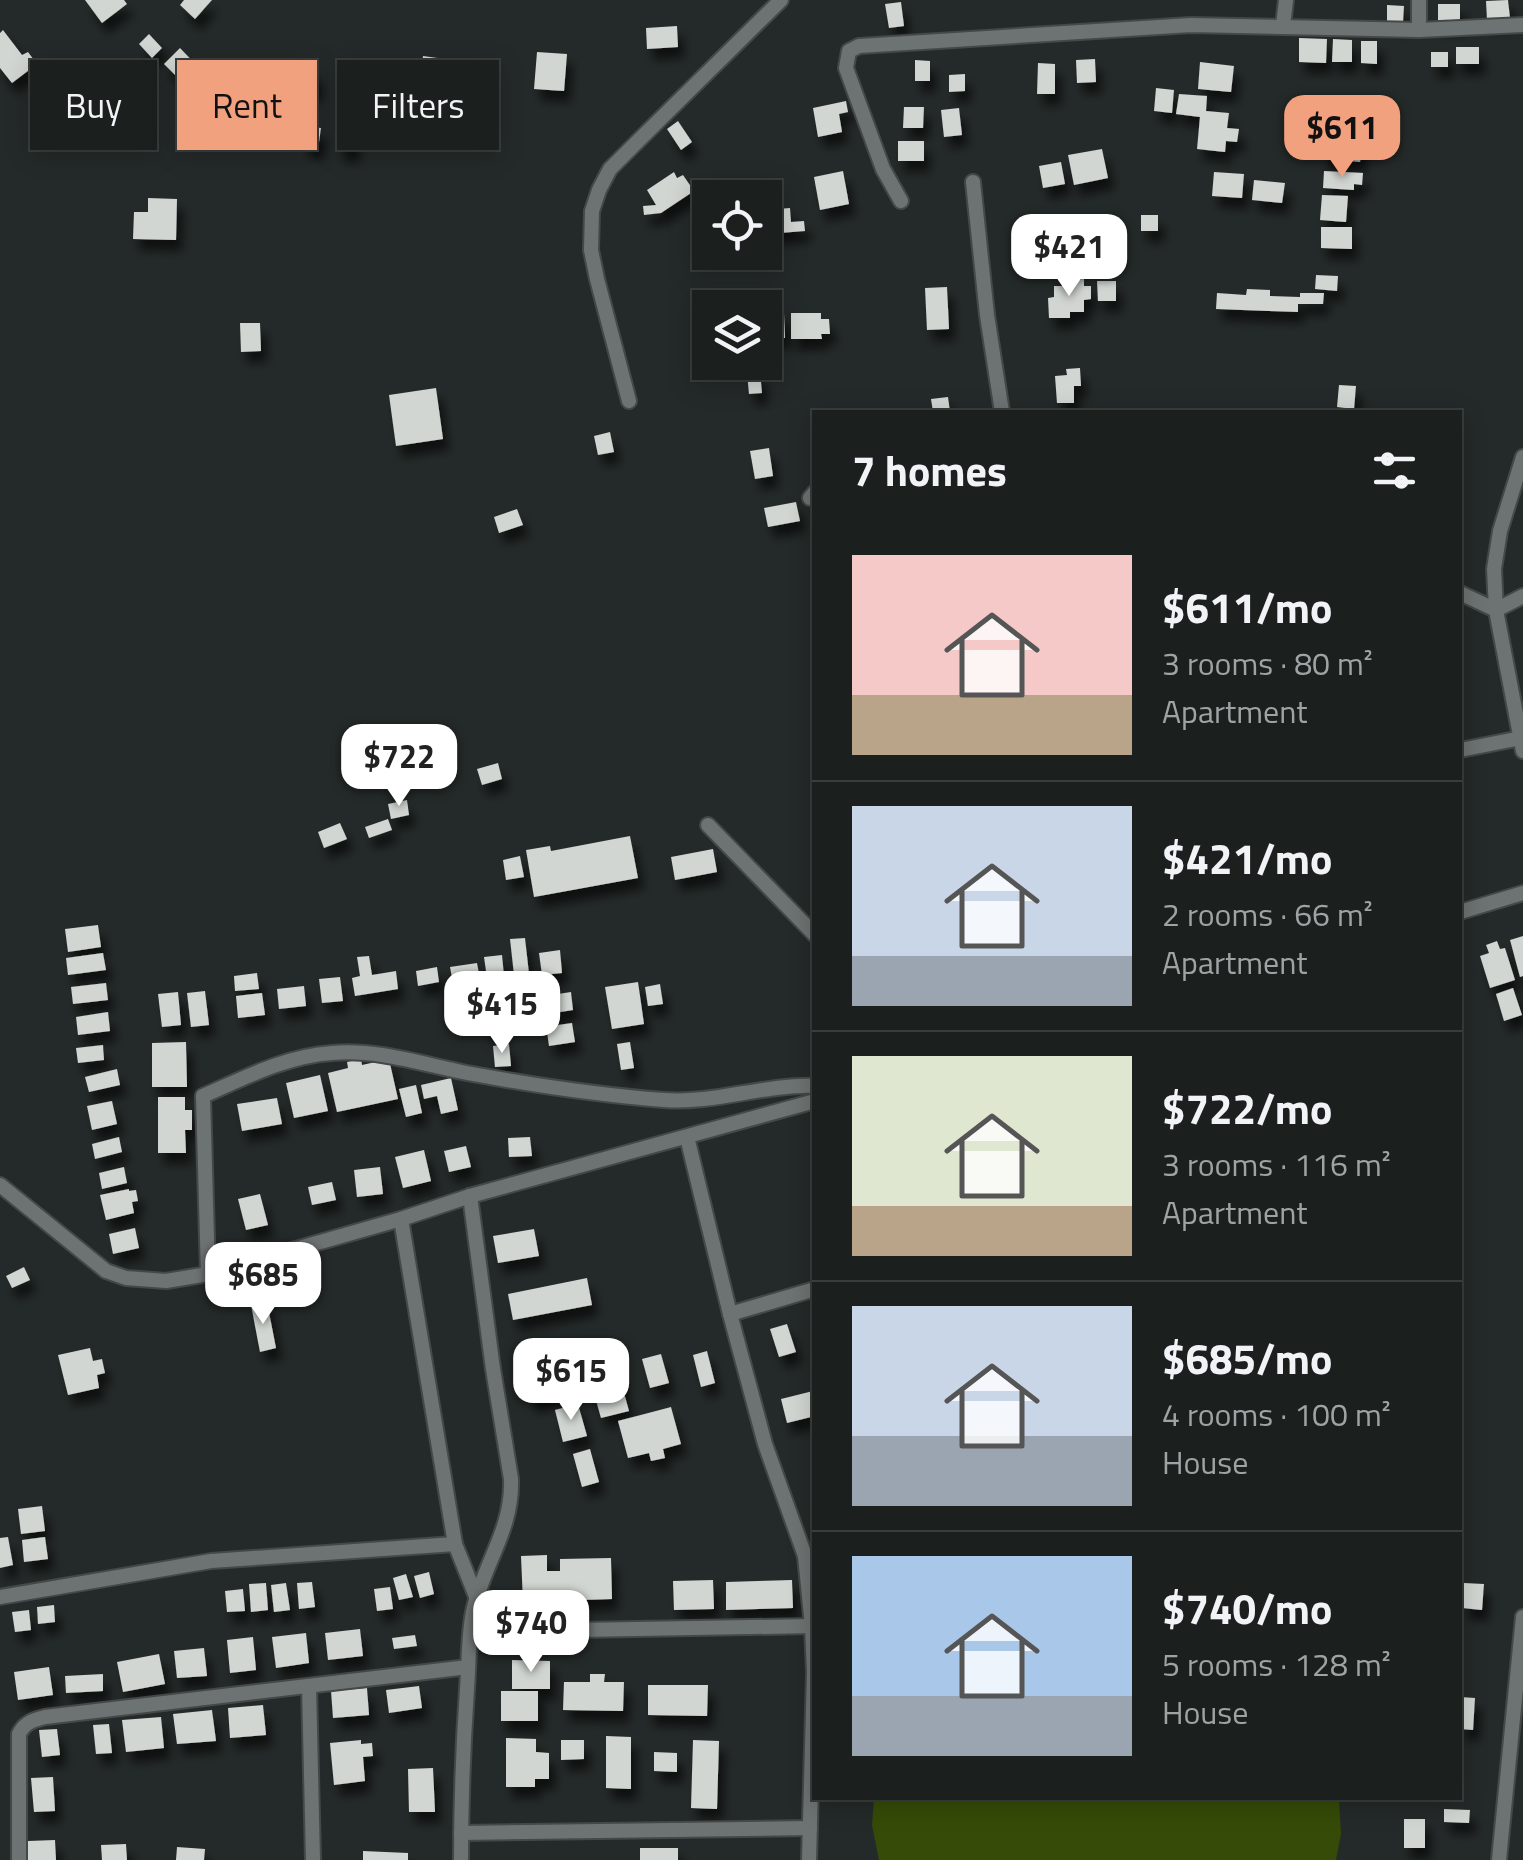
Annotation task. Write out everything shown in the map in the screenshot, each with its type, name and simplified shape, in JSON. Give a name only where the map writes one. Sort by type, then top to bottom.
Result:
[{"type":"street","points":[[629,400],[591,250],[592,211],[599,190],[610,170],[782,0]]},
{"type":"street","points":[[1282,26],[1286,0]]},
{"type":"street","points":[[1419,0],[1419,30]]},
{"type":"street","points":[[901,201],[883,169],[846,68],[849,52],[859,46],[1191,25],[1419,30],[1523,26]]},
{"type":"street","points":[[972,182],[1002,410]]},
{"type":"street","points":[[1462,750],[1522,744],[1496,610],[1494,569],[1500,531],[1523,457]]},
{"type":"street","points":[[1462,594],[1496,610]]},
{"type":"street","points":[[1496,610],[1523,596]]},
{"type":"street","points":[[708,825],[812,932]]},
{"type":"street","points":[[1462,911],[1523,893]]},
{"type":"street","points":[[208,1274],[202,1096],[260,1070],[330,1053],[376,1054],[520,1082],[666,1100],[812,1086]]},
{"type":"street","points":[[0,1185],[106,1272],[166,1282],[208,1274],[812,1101]]},
{"type":"street","points":[[471,1632],[812,1626],[804,1556],[764,1444],[687,1137]]},
{"type":"street","points":[[461,1860],[471,1632],[476,1600],[504,1533],[512,1497],[470,1196]]},
{"type":"street","points":[[401,1219],[455,1544],[476,1600]]},
{"type":"street","points":[[730,1314],[812,1290]]},
{"type":"street","points":[[0,1597],[211,1561],[455,1544]]},
{"type":"street","points":[[1499,1860],[1516,1755],[1523,1617]]},
{"type":"street","points":[[19,1860],[17,1748],[18,1734],[26,1724],[45,1716],[468,1667]]},
{"type":"street","points":[[309,1686],[312,1860]]},
{"type":"street","points":[[809,1860],[812,1750]]},
{"type":"street","points":[[461,1834],[810,1828]]},
{"type":"green space","points":[[874,1800],[1339,1800],[1341,1834],[1336,1860],[879,1860],[872,1825]]},
{"type":"building","points":[[85,0],[124,0],[127,4],[102,23]]},
{"type":"building","points":[[184,0],[212,0],[195,19],[180,5]]},
{"type":"building","points":[[1508,0],[1510,18],[1487,20],[1486,1]]},
{"type":"building","points":[[901,2],[904,26],[889,28],[885,4]]},
{"type":"building","points":[[1438,4],[1460,4],[1460,23],[1438,23]]},
{"type":"building","points":[[1387,5],[1404,6],[1403,22],[1387,22]]},
{"type":"building","points":[[677,26],[678,47],[647,49],[646,28]]},
{"type":"building","points":[[3,30],[22,55],[28,52],[34,60],[30,60],[30,69],[12,83],[0,68]]},
{"type":"building","points":[[149,34],[162,48],[152,58],[139,44]]},
{"type":"building","points":[[1299,38],[1327,39],[1326,63],[1299,62]]},
{"type":"building","points":[[1333,39],[1352,40],[1352,62],[1332,62]]},
{"type":"building","points":[[1361,41],[1377,41],[1377,64],[1361,63]]},
{"type":"building","points":[[1456,47],[1479,47],[1479,64],[1456,64]]},
{"type":"building","points":[[180,48],[192,60],[177,60],[177,77],[164,64]]},
{"type":"building","points":[[537,52],[567,54],[564,91],[534,89]]},
{"type":"building","points":[[1431,52],[1448,52],[1448,67],[1431,67]]},
{"type":"building","points":[[1095,59],[1096,82],[1077,83],[1076,60]]},
{"type":"building","points":[[915,60],[930,61],[930,81],[915,81]]},
{"type":"building","points":[[1200,62],[1234,66],[1231,92],[1198,89]]},
{"type":"building","points":[[1038,63],[1055,64],[1055,94],[1037,94]]},
{"type":"building","points":[[965,74],[965,91],[949,92],[949,75]]},
{"type":"building","points":[[1156,88],[1174,90],[1172,113],[1154,111]]},
{"type":"building","points":[[1179,94],[1207,96],[1206,111],[1229,113],[1227,128],[1239,129],[1237,142],[1226,141],[1225,152],[1197,149],[1200,117],[1176,114]]},
{"type":"building","points":[[846,101],[848,112],[839,114],[842,132],[818,137],[813,108]]},
{"type":"building","points":[[1328,106],[1366,111],[1360,162],[1322,158]]},
{"type":"building","points":[[904,107],[924,107],[923,128],[903,128]]},
{"type":"building","points":[[959,108],[962,135],[944,137],[941,110]]},
{"type":"building","points":[[678,121],[692,142],[681,150],[667,129]]},
{"type":"building","points":[[898,141],[924,141],[924,161],[898,161]]},
{"type":"building","points":[[1102,149],[1108,178],[1074,185],[1068,155]]},
{"type":"building","points":[[1061,162],[1065,184],[1043,188],[1039,166]]},
{"type":"building","points":[[843,171],[849,204],[820,210],[814,177]]},
{"type":"building","points":[[1324,171],[1363,173],[1362,185],[1354,184],[1354,190],[1323,188]]},
{"type":"building","points":[[674,172],[677,178],[683,175],[692,192],[661,213],[644,215],[643,206],[656,205],[647,190]]},
{"type":"building","points":[[1214,172],[1244,174],[1242,198],[1212,196]]},
{"type":"building","points":[[1254,180],[1285,183],[1282,203],[1252,200]]},
{"type":"building","points":[[1322,195],[1348,196],[1346,222],[1320,220]]},
{"type":"building","points":[[148,198],[177,199],[176,240],[133,239],[134,212],[148,212]]},
{"type":"building","points":[[790,208],[791,222],[804,221],[805,231],[782,233],[782,209]]},
{"type":"building","points":[[1141,215],[1158,215],[1158,231],[1141,231]]},
{"type":"building","points":[[1321,227],[1352,227],[1352,249],[1321,248]]},
{"type":"building","points":[[1316,275],[1338,276],[1337,291],[1315,289]]},
{"type":"building","points":[[1084,279],[1084,286],[1091,286],[1091,299],[1084,300],[1084,312],[1070,312],[1070,318],[1049,318],[1048,298],[1054,297],[1054,286],[1070,286],[1070,280]]},
{"type":"building","points":[[1097,281],[1116,281],[1116,301],[1098,301]]},
{"type":"building","points":[[947,287],[949,329],[927,330],[925,288]]},
{"type":"building","points":[[1247,289],[1270,290],[1270,296],[1324,293],[1323,304],[1298,304],[1298,312],[1216,309],[1217,293],[1246,295]]},
{"type":"building","points":[[791,313],[821,313],[821,319],[829,319],[830,334],[821,334],[822,339],[791,339]]},
{"type":"building","points":[[240,323],[260,323],[261,351],[241,352]]},
{"type":"building","points":[[1080,368],[1081,386],[1074,386],[1074,403],[1057,403],[1055,376],[1067,375],[1066,369]]},
{"type":"building","points":[[748,380],[761,380],[762,393],[749,394]]},
{"type":"building","points":[[1339,385],[1356,386],[1354,409],[1337,407]]},
{"type":"building","points":[[436,388],[443,439],[396,446],[389,395]]},
{"type":"building","points":[[948,397],[950,410],[933,410],[931,399]]},
{"type":"building","points":[[610,432],[614,452],[598,455],[594,436]]},
{"type":"building","points":[[769,448],[773,476],[755,479],[750,451]]},
{"type":"building","points":[[796,502],[800,521],[768,527],[764,508]]},
{"type":"building","points":[[517,509],[523,525],[499,533],[494,517]]},
{"type":"building","points":[[498,763],[502,779],[482,785],[477,769]]},
{"type":"building","points":[[407,800],[409,815],[391,819],[388,804]]},
{"type":"building","points":[[388,819],[392,830],[369,838],[365,827]]},
{"type":"building","points":[[340,823],[347,839],[324,848],[318,832]]},
{"type":"building","points":[[630,836],[638,878],[534,897],[526,850],[550,846],[551,851]]},
{"type":"building","points":[[713,849],[717,872],[675,880],[671,857]]},
{"type":"building","points":[[520,856],[524,877],[506,880],[503,860]]},
{"type":"building","points":[[98,925],[101,947],[68,952],[65,929]]},
{"type":"building","points":[[1523,936],[1523,976],[1520,977],[1510,940]]},
{"type":"building","points":[[525,938],[529,974],[514,975],[510,939]]},
{"type":"building","points":[[1497,941],[1500,949],[1505,948],[1515,980],[1490,988],[1480,956],[1489,953],[1486,945]]},
{"type":"building","points":[[560,950],[562,973],[542,975],[539,953]]},
{"type":"building","points":[[103,953],[106,970],[68,975],[66,958]]},
{"type":"building","points":[[502,955],[504,976],[487,978],[484,957]]},
{"type":"building","points":[[369,956],[372,975],[396,971],[398,989],[355,996],[352,978],[360,976],[357,957]]},
{"type":"building","points":[[477,963],[480,979],[453,983],[450,967]]},
{"type":"building","points":[[437,967],[439,982],[418,986],[416,971]]},
{"type":"building","points":[[257,973],[259,989],[235,991],[234,976]]},
{"type":"building","points":[[340,977],[343,1001],[322,1003],[319,979]]},
{"type":"building","points":[[638,982],[644,1024],[612,1029],[605,987]]},
{"type":"building","points":[[106,983],[108,1000],[73,1004],[71,987]]},
{"type":"building","points":[[660,984],[663,1004],[648,1006],[645,987]]},
{"type":"building","points":[[304,986],[306,1006],[279,1009],[277,989]]},
{"type":"building","points":[[1513,988],[1522,1015],[1504,1021],[1496,994]]},
{"type":"building","points":[[205,991],[209,1025],[191,1027],[187,993]]},
{"type":"building","points":[[178,992],[181,1025],[162,1027],[158,994]]},
{"type":"building","points":[[571,992],[573,1010],[548,1014],[545,996]]},
{"type":"building","points":[[262,993],[265,1015],[238,1018],[236,996]]},
{"type":"building","points":[[507,1007],[509,1024],[485,1027],[483,1010]]},
{"type":"building","points":[[108,1012],[110,1031],[78,1035],[76,1017]]},
{"type":"building","points":[[556,1016],[558,1025],[572,1023],[575,1042],[549,1046],[545,1018]]},
{"type":"building","points":[[186,1042],[187,1087],[152,1087],[152,1043]]},
{"type":"building","points":[[630,1042],[634,1068],[621,1070],[617,1044]]},
{"type":"building","points":[[509,1044],[511,1066],[495,1067],[493,1046]]},
{"type":"building","points":[[103,1045],[104,1060],[78,1063],[76,1048]]},
{"type":"building","points":[[361,1059],[362,1065],[389,1059],[398,1099],[337,1112],[328,1073],[348,1068],[347,1062]]},
{"type":"building","points":[[117,1069],[120,1085],[89,1092],[85,1077]]},
{"type":"building","points":[[320,1075],[328,1111],[294,1118],[286,1083]]},
{"type":"building","points":[[451,1078],[458,1110],[441,1114],[437,1096],[424,1099],[421,1085]]},
{"type":"building","points":[[416,1085],[422,1113],[406,1117],[399,1089]]},
{"type":"building","points":[[158,1097],[185,1097],[185,1110],[192,1110],[192,1130],[185,1130],[186,1153],[158,1153]]},
{"type":"building","points":[[277,1098],[282,1124],[242,1131],[237,1104]]},
{"type":"building","points":[[112,1101],[117,1124],[92,1130],[87,1106]]},
{"type":"building","points":[[119,1137],[122,1152],[95,1159],[92,1144]]},
{"type":"building","points":[[530,1137],[532,1156],[509,1157],[508,1138]]},
{"type":"building","points":[[466,1146],[471,1167],[449,1172],[444,1151]]},
{"type":"building","points":[[424,1150],[431,1181],[403,1188],[395,1157]]},
{"type":"building","points":[[124,1167],[127,1183],[102,1189],[99,1173]]},
{"type":"building","points":[[380,1167],[383,1194],[357,1197],[354,1170]]},
{"type":"building","points":[[332,1182],[336,1200],[312,1205],[308,1187]]},
{"type":"building","points":[[136,1190],[134,1213],[106,1220],[100,1195]]},
{"type":"building","points":[[260,1194],[268,1225],[246,1230],[238,1199]]},
{"type":"building","points":[[135,1228],[139,1248],[113,1254],[109,1234]]},
{"type":"building","points":[[534,1229],[539,1256],[498,1263],[493,1236]]},
{"type":"building","points":[[24,1267],[30,1280],[12,1288],[6,1276]]},
{"type":"building","points":[[587,1278],[592,1305],[513,1320],[508,1294]]},
{"type":"building","points":[[267,1302],[276,1348],[260,1352],[251,1305]]},
{"type":"building","points":[[787,1324],[796,1352],[779,1357],[770,1329]]},
{"type":"building","points":[[90,1348],[93,1361],[102,1359],[105,1373],[97,1375],[99,1388],[68,1395],[58,1355]]},
{"type":"building","points":[[707,1351],[715,1383],[701,1387],[693,1355]]},
{"type":"building","points":[[661,1354],[669,1383],[650,1388],[642,1359]]},
{"type":"building","points":[[618,1371],[629,1411],[601,1418],[590,1379]]},
{"type":"building","points":[[555,1376],[560,1394],[531,1402],[526,1384]]},
{"type":"building","points":[[812,1391],[812,1417],[787,1423],[781,1399]]},
{"type":"building","points":[[578,1404],[587,1436],[563,1442],[555,1410]]},
{"type":"building","points":[[671,1407],[681,1444],[663,1449],[665,1458],[651,1461],[649,1453],[628,1458],[618,1421]]},
{"type":"building","points":[[590,1449],[599,1482],[582,1487],[573,1454]]},
{"type":"building","points":[[42,1506],[45,1531],[21,1534],[18,1509]]},
{"type":"building","points":[[8,1537],[13,1565],[0,1568],[0,1538]]},
{"type":"building","points":[[45,1537],[48,1559],[24,1562],[22,1540]]},
{"type":"building","points":[[547,1555],[547,1571],[560,1571],[560,1559],[611,1558],[612,1599],[523,1602],[521,1556]]},
{"type":"building","points":[[429,1572],[434,1594],[420,1598],[414,1576]]},
{"type":"building","points":[[406,1574],[413,1597],[399,1600],[393,1578]]},
{"type":"building","points":[[713,1580],[714,1609],[674,1610],[673,1581]]},
{"type":"building","points":[[792,1580],[793,1608],[726,1610],[726,1582]]},
{"type":"building","points":[[312,1582],[315,1607],[299,1609],[297,1583]]},
{"type":"building","points":[[266,1583],[268,1610],[251,1612],[249,1584]]},
{"type":"building","points":[[286,1583],[290,1610],[274,1612],[271,1585]]},
{"type":"building","points":[[1464,1583],[1484,1584],[1482,1610],[1462,1608]]},
{"type":"building","points":[[390,1587],[393,1609],[377,1611],[374,1589]]},
{"type":"building","points":[[243,1589],[245,1611],[227,1612],[225,1591]]},
{"type":"building","points":[[54,1605],[55,1622],[38,1624],[37,1607]]},
{"type":"building","points":[[29,1610],[31,1630],[15,1632],[12,1612]]},
{"type":"building","points":[[360,1629],[363,1656],[328,1660],[325,1633]]},
{"type":"building","points":[[306,1633],[309,1663],[276,1668],[272,1637]]},
{"type":"building","points":[[415,1635],[417,1646],[394,1649],[392,1638]]},
{"type":"building","points":[[253,1637],[256,1670],[230,1673],[227,1640]]},
{"type":"building","points":[[204,1648],[207,1676],[177,1678],[174,1651]]},
{"type":"building","points":[[159,1654],[165,1684],[123,1692],[117,1662]]},
{"type":"building","points":[[512,1660],[550,1661],[550,1689],[512,1689]]},
{"type":"building","points":[[49,1667],[53,1695],[18,1700],[14,1672]]},
{"type":"building","points":[[103,1674],[103,1691],[66,1693],[65,1676]]},
{"type":"building","points":[[590,1674],[605,1674],[604,1682],[624,1682],[623,1711],[563,1710],[564,1682],[590,1682]]},
{"type":"building","points":[[648,1685],[708,1685],[707,1716],[648,1715]]},
{"type":"building","points":[[419,1686],[422,1708],[389,1713],[386,1690]]},
{"type":"building","points":[[367,1688],[369,1715],[333,1718],[331,1691]]},
{"type":"building","points":[[501,1691],[538,1691],[538,1721],[501,1721]]},
{"type":"building","points":[[1462,1697],[1475,1698],[1473,1730],[1462,1729]]},
{"type":"building","points":[[263,1705],[266,1735],[230,1738],[228,1708]]},
{"type":"building","points":[[212,1710],[216,1741],[177,1744],[173,1714]]},
{"type":"building","points":[[161,1717],[164,1748],[126,1752],[122,1720]]},
{"type":"building","points":[[109,1724],[112,1753],[96,1754],[93,1725]]},
{"type":"building","points":[[57,1729],[60,1755],[42,1757],[39,1730]]},
{"type":"building","points":[[606,1736],[631,1737],[631,1789],[606,1788]]},
{"type":"building","points":[[506,1738],[536,1739],[536,1752],[549,1753],[549,1779],[535,1779],[535,1787],[506,1787]]},
{"type":"building","points":[[361,1740],[361,1744],[372,1743],[373,1756],[363,1757],[365,1781],[334,1785],[330,1743]]},
{"type":"building","points":[[561,1740],[584,1740],[584,1759],[561,1760]]},
{"type":"building","points":[[693,1740],[719,1741],[717,1809],[691,1808]]},
{"type":"building","points":[[654,1752],[677,1753],[677,1772],[654,1771]]},
{"type":"building","points":[[433,1768],[435,1812],[409,1812],[408,1769]]},
{"type":"building","points":[[53,1777],[55,1811],[34,1812],[31,1778]]},
{"type":"building","points":[[1444,1809],[1470,1810],[1469,1823],[1444,1822]]},
{"type":"building","points":[[1404,1819],[1425,1819],[1425,1848],[1404,1848]]},
{"type":"building","points":[[55,1840],[56,1860],[28,1860],[28,1841]]},
{"type":"building","points":[[126,1844],[127,1860],[102,1860],[101,1845]]},
{"type":"building","points":[[177,1847],[205,1849],[204,1860],[176,1860]]},
{"type":"building","points":[[640,1848],[678,1848],[678,1860],[640,1860]]},
{"type":"building","points":[[363,1851],[408,1853],[408,1860],[363,1860]]}]
